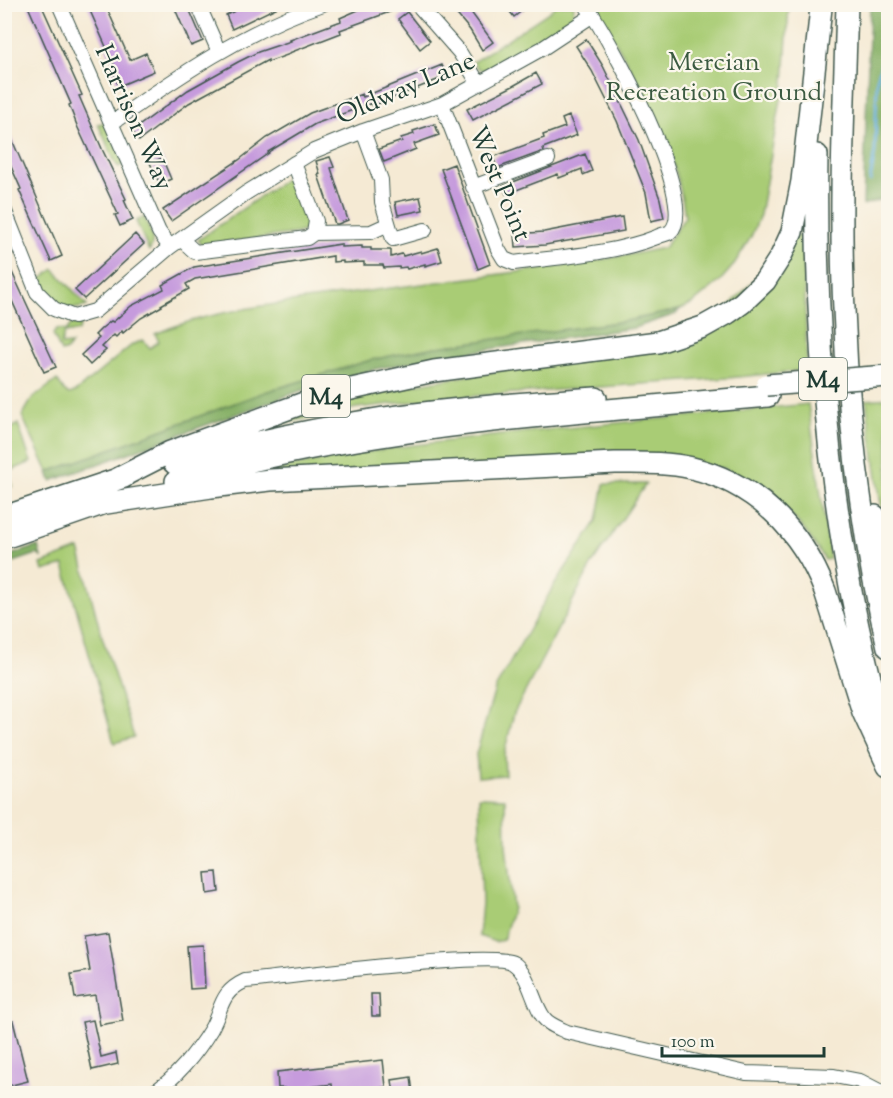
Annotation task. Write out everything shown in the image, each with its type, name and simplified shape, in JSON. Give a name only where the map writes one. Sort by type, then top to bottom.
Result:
[{"type":"highway","name":"M4","points":[[847,4],[842,251],[846,363],[866,535],[888,647]]},
{"type":"highway","name":"M4","points":[[113,481],[170,452],[301,404],[358,387],[410,375],[473,365],[658,342],[703,327],[728,313],[742,303],[765,280],[781,256],[795,225],[821,6]]},
{"type":"highway","name":"M4","points":[[821,6],[816,220],[817,292],[827,431],[839,526],[856,620],[888,744]]},
{"type":"highway","name":"M4","points":[[4,538],[100,504],[204,473],[346,442],[473,424],[888,376]]},
{"type":"highway","name":"M4","points":[[4,517],[113,481],[237,446],[384,418],[519,404],[888,387]]},
{"type":"highway","name":"M4","points":[[853,438],[888,560]]},
{"type":"highway","name":"M4","points":[[100,504],[221,485],[313,477],[615,463],[660,464],[693,468],[724,479],[752,493],[779,517],[804,546],[825,591],[863,712],[888,766]]},
{"type":"street","name":"Harrison Way","points":[[59,4],[159,232],[176,243]]},
{"type":"street","points":[[198,4],[219,52]]},
{"type":"street","points":[[112,123],[163,86],[219,52],[323,4]]},
{"type":"street","points":[[417,4],[460,53],[479,84]]},
{"type":"street","name":"Oldway Lane","points":[[4,209],[37,292],[54,309],[74,317],[95,311],[176,243],[246,193],[294,163],[314,151],[363,131],[442,104],[543,48],[589,10]]},
{"type":"street","name":"West Point","points":[[442,104],[473,187],[504,259],[514,263],[580,255],[645,241],[670,232],[678,218],[676,194],[653,130],[626,72],[589,10]]},
{"type":"street","points":[[363,131],[381,180],[382,202],[393,239],[425,231]]},
{"type":"street","points":[[473,187],[548,159]]},
{"type":"street","points":[[294,163],[316,221],[314,233]]},
{"type":"street","points":[[176,243],[195,252],[307,238],[314,233],[371,232],[382,227]]},
{"type":"street","points":[[151,1094],[162,1088],[198,1048],[213,1026],[224,997],[234,986],[245,981],[445,961],[500,959],[512,962],[522,974],[544,1019],[567,1032],[746,1073],[834,1076],[860,1080],[885,1094]]},
{"type":"green space","points":[[556,5],[574,5],[573,19],[491,71],[479,69],[473,62],[549,12]]},
{"type":"green space","name":"Mercian Recreation Ground","points":[[593,5],[789,5],[784,83],[760,215],[751,237],[733,266],[720,281],[693,303],[679,310],[626,321],[430,348],[371,360],[265,392],[48,472],[22,416],[32,399],[57,380],[65,392],[69,394],[75,392],[132,345],[143,340],[150,348],[159,341],[155,334],[175,326],[218,314],[262,306],[538,269],[664,248],[685,217],[672,161],[651,106]]},
{"type":"green space","points":[[870,5],[888,5],[888,189],[885,198],[863,205]]},
{"type":"green space","points":[[106,122],[125,163],[119,167],[98,124]]},
{"type":"green space","points":[[287,178],[294,178],[309,222],[307,230],[202,246],[198,240]]},
{"type":"green space","points":[[144,217],[152,239],[149,251],[136,221]]},
{"type":"green space","points":[[800,233],[803,236],[807,370],[728,378],[444,398],[357,408],[258,429],[358,394],[699,337]]},
{"type":"green space","points":[[54,269],[87,306],[64,307],[53,300],[41,279]]},
{"type":"green space","points":[[679,310],[676,314],[634,328],[443,356],[376,369],[317,385],[51,481],[48,472],[265,392],[371,360],[430,348],[626,321]]},
{"type":"green space","points":[[71,324],[81,325],[78,331],[64,333],[61,345],[71,344],[67,350],[61,352],[53,334],[57,329],[66,331]]},
{"type":"green space","points":[[888,398],[888,533],[880,499],[866,400]]},
{"type":"green space","points":[[808,404],[830,559],[825,560],[793,516],[782,505],[756,486],[723,468],[243,476],[406,446]]},
{"type":"green space","points":[[18,424],[31,462],[8,472],[13,486],[5,489],[5,433]]},
{"type":"green space","points":[[604,484],[646,484],[592,564],[514,713],[504,754],[505,775],[478,777],[476,754],[495,689],[553,587],[597,521]]},
{"type":"green space","points":[[38,546],[41,557],[37,554],[5,565],[5,557]]},
{"type":"green space","points":[[79,549],[100,630],[134,737],[114,743],[64,565],[43,571],[41,564]]},
{"type":"green space","points":[[479,797],[505,798],[506,845],[513,908],[503,940],[495,942],[479,936],[482,903]]},
{"type":"building","points":[[27,4],[41,4],[82,95],[79,96],[126,199],[124,200],[133,220],[120,226],[115,215],[118,214],[78,128],[69,105],[71,104]]},
{"type":"building","points":[[87,4],[105,4],[130,60],[146,53],[154,71],[119,86],[111,68],[115,67]]},
{"type":"building","points":[[173,4],[187,4],[203,41],[191,46]]},
{"type":"building","points":[[250,4],[284,4],[232,29],[226,15]]},
{"type":"building","points":[[372,4],[406,6],[340,30],[341,33],[290,54],[268,62],[268,60],[189,103],[139,141],[132,131],[188,90],[238,62],[258,52],[341,21],[340,18]]},
{"type":"building","points":[[448,4],[465,4],[493,42],[482,50],[470,30]]},
{"type":"building","points":[[504,4],[518,4],[523,10],[514,17]]},
{"type":"building","points":[[407,12],[430,41],[420,49],[398,19]]},
{"type":"building","points":[[586,39],[603,66],[639,140],[660,199],[664,218],[651,221],[646,193],[617,121],[592,71],[576,46]]},
{"type":"building","points":[[442,65],[447,76],[373,106],[372,103],[315,124],[268,152],[171,221],[163,210],[239,160],[267,138],[310,113],[362,94],[363,97]]},
{"type":"building","points":[[536,73],[542,84],[473,120],[467,109]]},
{"type":"building","points":[[569,116],[577,135],[543,148],[544,151],[497,168],[493,157],[544,138],[543,135],[565,127],[562,119]]},
{"type":"building","points":[[4,121],[62,256],[51,261],[4,151]]},
{"type":"building","points":[[435,124],[439,135],[414,144],[416,149],[384,162],[379,149],[402,141],[401,138],[414,134],[413,131]]},
{"type":"building","points":[[585,154],[592,171],[583,175],[582,169],[559,178],[558,174],[506,194],[503,186]]},
{"type":"building","points":[[330,157],[334,167],[331,168],[348,220],[338,224],[335,224],[318,175],[320,174],[316,161]]},
{"type":"building","points":[[162,158],[171,179],[160,184],[150,163]]},
{"type":"building","points":[[454,164],[490,264],[478,269],[441,169]]},
{"type":"building","points":[[420,197],[423,210],[398,215],[395,202]]},
{"type":"building","points":[[622,217],[624,231],[545,245],[516,247],[515,234],[544,232]]},
{"type":"building","points":[[135,234],[144,244],[84,299],[75,290]]},
{"type":"building","points":[[341,244],[341,247],[362,246],[362,248],[371,248],[371,250],[391,250],[391,257],[438,248],[442,261],[407,269],[406,267],[384,268],[383,265],[364,265],[364,262],[333,262],[333,256],[195,279],[186,284],[189,289],[141,318],[123,333],[122,331],[116,337],[114,335],[102,347],[106,350],[90,365],[81,355],[99,338],[95,335],[102,328],[111,321],[113,322],[131,306],[164,289],[162,285],[194,267]]},
{"type":"building","points":[[4,255],[56,367],[44,372],[4,283]]},
{"type":"building","points":[[217,872],[219,892],[207,894],[205,873]]},
{"type":"building","points":[[108,932],[123,1021],[100,1025],[95,995],[75,998],[71,974],[90,971],[84,936]]},
{"type":"building","points":[[203,945],[205,988],[190,989],[187,946]]},
{"type":"building","points":[[371,994],[379,994],[380,1016],[372,1016]]},
{"type":"building","points":[[93,1020],[101,1057],[116,1053],[118,1064],[92,1070],[82,1022]]},
{"type":"building","points":[[13,1021],[28,1081],[4,1087],[4,1023]]},
{"type":"building","points":[[383,1060],[386,1087],[371,1089],[372,1094],[333,1094],[332,1084],[294,1089],[295,1094],[285,1094],[284,1088],[278,1088],[277,1072]]},
{"type":"building","points":[[411,1077],[413,1094],[394,1094],[392,1080]]},
{"type":"waterway","points":[[870,181],[875,151],[877,79],[883,59],[888,58]]}]
